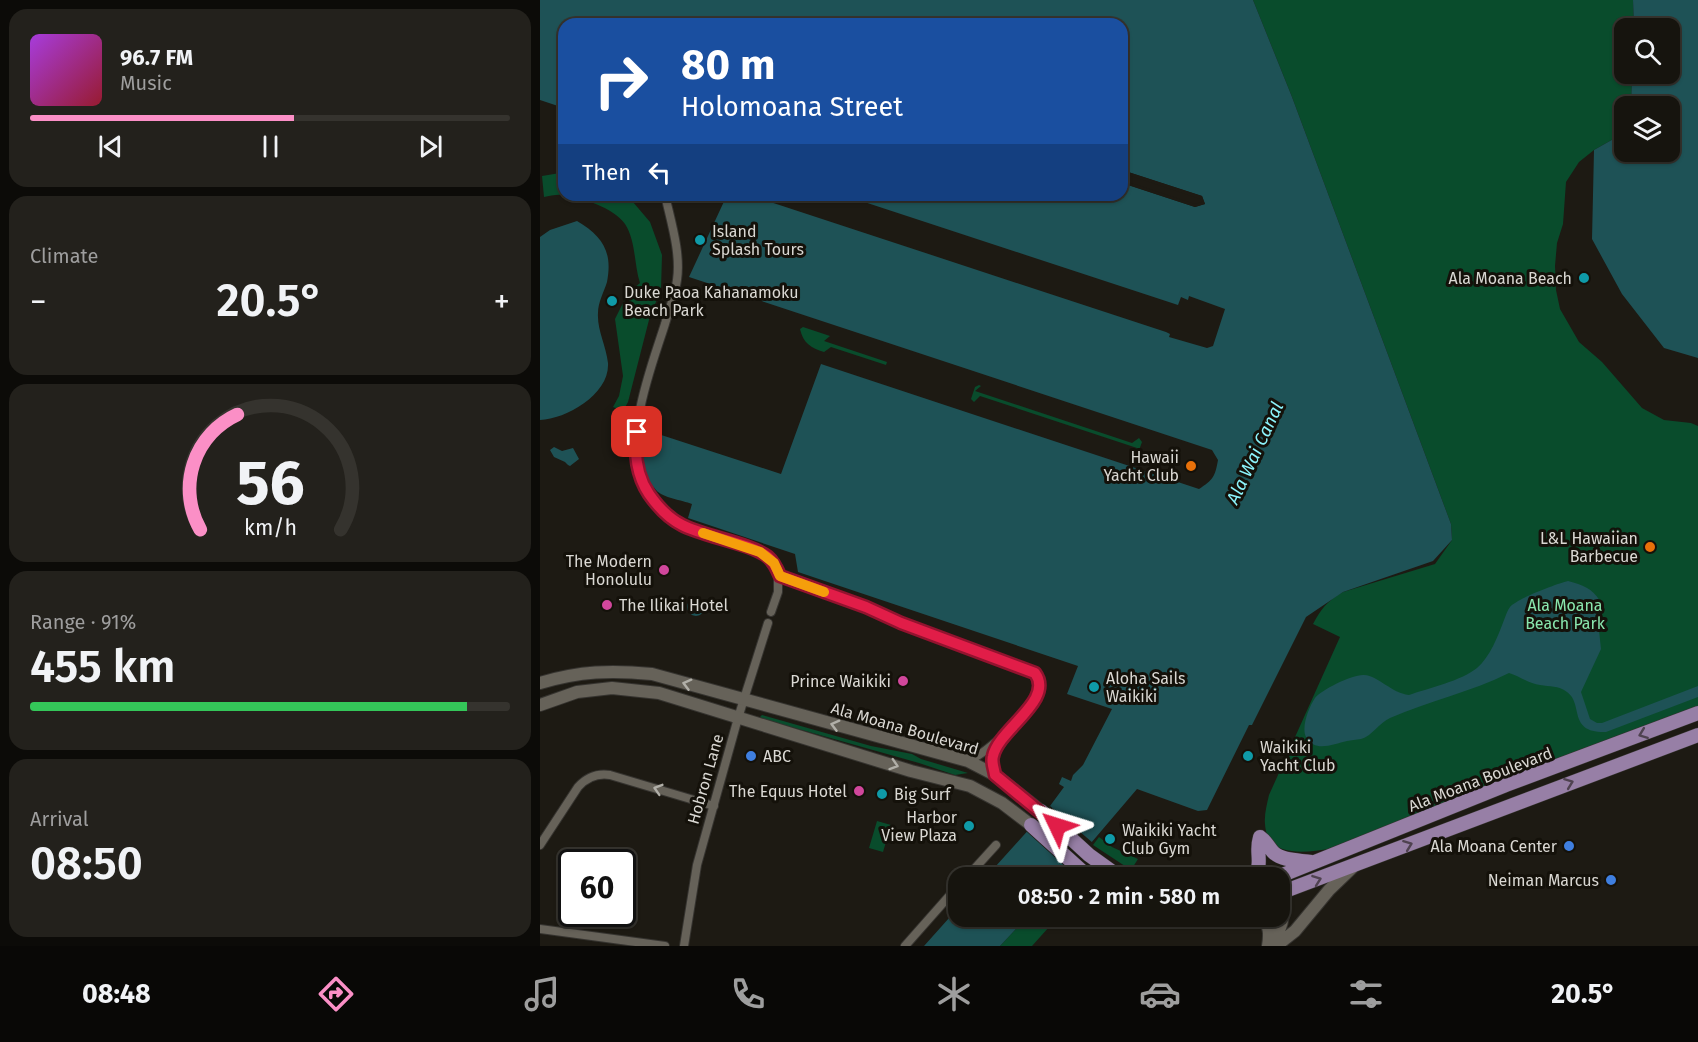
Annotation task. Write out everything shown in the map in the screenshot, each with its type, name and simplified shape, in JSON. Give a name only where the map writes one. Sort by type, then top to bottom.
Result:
[{"type":"main road","name":"Ala Moana Boulevard","points":[[540,683],[568,675],[615,670],[652,675],[968,761],[995,775],[1106,867]]},
{"type":"main road","points":[[540,705],[577,692],[612,688],[659,693],[970,786],[1002,802],[1078,867]]},
{"type":"main road","name":"Ala Moana Boulevard","points":[[1290,871],[1506,785],[1698,713]]},
{"type":"main road","points":[[1290,889],[1698,735]]},
{"type":"main road","points":[[1259,867],[1260,857],[1257,845],[1260,837],[1268,842],[1273,852],[1280,857],[1314,862]]},
{"type":"main road","points":[[1276,946],[1295,931],[1329,890],[1353,866]]},
{"type":"main road","points":[[1268,927],[1269,946]]},
{"type":"main road","points":[[1269,946],[1282,927]]},
{"type":"street","points":[[666,201],[676,253],[677,279],[642,402],[635,447],[641,478],[656,504],[668,516],[695,531],[760,552],[774,563],[780,576],[771,612]]},
{"type":"street","points":[[780,576],[866,607],[916,629],[1033,671],[1039,681],[1039,693],[1031,706],[984,752],[968,761]]},
{"type":"street","name":"Hobron Lane","points":[[684,946],[695,870],[738,718],[768,624]]},
{"type":"street","points":[[995,775],[992,762],[993,753],[1006,732]]},
{"type":"street","points":[[540,845],[578,787],[596,775],[610,775],[714,806]]},
{"type":"street","points":[[976,867],[996,845]]},
{"type":"street","points":[[904,946],[948,897]]},
{"type":"street","points":[[540,929],[665,946]]},
{"type":"green space","name":"Ala Moana Beach Park","points":[[1253,0],[1633,0],[1634,18],[1614,18],[1614,84],[1632,84],[1631,96],[1614,96],[1614,139],[1579,162],[1566,182],[1563,224],[1557,243],[1556,290],[1560,309],[1579,342],[1602,362],[1642,408],[1664,420],[1698,426],[1698,706],[1330,849],[1299,852],[1280,848],[1273,843],[1267,835],[1265,821],[1269,795],[1340,637],[1313,624],[1325,606],[1343,592],[1435,564],[1452,540],[1451,524],[1292,97]]},
{"type":"green space","points":[[558,173],[558,195],[544,197],[542,176]]},
{"type":"green space","points":[[587,201],[632,201],[650,222],[662,255],[661,290],[650,316],[628,402],[623,411],[613,407],[619,396],[623,376],[615,319],[628,293],[640,283],[629,231],[620,218],[605,208]]},
{"type":"green space","points":[[803,327],[830,336],[824,341],[887,362],[886,365],[831,347],[824,352],[815,349],[803,338],[800,329]]},
{"type":"green space","points":[[981,386],[975,391],[1132,443],[1139,438],[1142,442],[1138,453],[1132,454],[1137,448],[980,396],[974,402],[971,399],[975,387]]},
{"type":"green space","points":[[762,715],[871,746],[912,754],[921,759],[968,773],[955,775],[763,719],[760,717]]},
{"type":"green space","points":[[877,821],[891,825],[883,852],[869,848]]},
{"type":"green space","points":[[1099,837],[1112,847],[1138,859],[1133,867],[1126,867],[1093,845]]},
{"type":"green space","points":[[1018,927],[1049,927],[1032,946],[1000,946]]},
{"type":"water","name":"Ala Wai Canal","points":[[540,0],[1253,0],[1292,97],[1451,524],[1452,540],[1433,561],[1343,592],[1306,617],[1207,810],[1198,811],[1137,789],[1071,867],[995,867],[1050,806],[1064,787],[1059,784],[1062,777],[1071,781],[1073,775],[1083,765],[1112,709],[1067,694],[1078,666],[798,572],[795,554],[688,518],[692,504],[663,495],[651,484],[645,469],[644,445],[649,431],[781,474],[821,364],[1199,489],[1213,478],[1218,460],[1212,450],[689,277],[724,201],[767,201],[1166,332],[1170,334],[1169,337],[1207,348],[1213,346],[1225,309],[1189,296],[1188,300],[1181,297],[1178,305],[861,201],[1128,201],[1128,185],[1195,207],[1205,204],[1202,196],[1128,172],[1128,18],[558,18],[558,106],[540,100]]},
{"type":"water","points":[[1633,0],[1698,0],[1698,358],[1664,348],[1622,294],[1592,239],[1594,150],[1614,139],[1614,162],[1680,162],[1680,96],[1631,96],[1632,84],[1680,84],[1680,18],[1634,18]]},
{"type":"water","points":[[577,221],[593,232],[607,253],[607,282],[598,313],[608,363],[607,374],[602,385],[585,403],[562,415],[540,420],[540,237],[550,230]]},
{"type":"water","points":[[554,447],[562,451],[573,448],[579,459],[570,466],[554,457],[550,450]]},
{"type":"water","points":[[1568,581],[1587,588],[1600,601],[1597,612],[1601,649],[1581,692],[1590,719],[1602,723],[1698,686],[1698,697],[1606,732],[1594,731],[1581,723],[1575,703],[1567,692],[1557,687],[1532,683],[1509,673],[1480,686],[1390,718],[1361,739],[1319,746],[1314,745],[1306,737],[1305,723],[1310,706],[1318,695],[1330,687],[1364,675],[1409,695],[1462,677],[1477,668],[1486,658],[1510,607],[1528,596]]},
{"type":"water","points":[[696,598],[702,601],[705,607],[702,613],[696,616],[690,613],[687,607],[690,601]]},
{"type":"water","points":[[948,919],[948,927],[1018,927],[1000,946],[924,946]]},
{"type":"pier","points":[[1128,172],[1202,196],[1205,204],[1195,207],[1128,185],[1128,182],[1195,204],[1202,202],[1200,199],[1128,175]]},
{"type":"pier","points":[[1050,806],[1093,843],[1072,867],[1066,867],[1027,832]]},
{"type":"slow traffic","points":[[703,533],[760,552],[774,563],[780,576],[824,592]]},
{"type":"place","name":"Island Splash Tours","points":[[700,240]]},
{"type":"place","name":"Ala Moana Beach","points":[[1584,278]]},
{"type":"place","name":"Duke Paoa Kahanamoku Beach Park","points":[[612,301]]},
{"type":"place","name":"Hawaii Yacht Club","points":[[1191,466]]},
{"type":"place","name":"L&L Hawaiian Barbecue","points":[[1650,547]]},
{"type":"place","name":"The Modern Honolulu","points":[[664,570]]},
{"type":"place","name":"The Ilikai Hotel","points":[[607,605]]},
{"type":"place","name":"Prince Waikiki","points":[[903,681]]},
{"type":"place","name":"Aloha Sails Waikiki","points":[[1094,687]]},
{"type":"place","name":"ABC","points":[[751,756]]},
{"type":"place","name":"Waikiki Yacht Club","points":[[1248,756]]},
{"type":"place","name":"The Equus Hotel","points":[[859,791]]},
{"type":"place","name":"Big Surf","points":[[882,794]]},
{"type":"place","name":"Harbor View Plaza","points":[[969,826]]},
{"type":"place","name":"Waikiki Yacht Club Gym","points":[[1110,839]]},
{"type":"place","name":"Ala Moana Center","points":[[1569,846]]},
{"type":"place","name":"Neiman Marcus","points":[[1611,880]]},
{"type":"route","points":[[637,432],[635,447],[641,478],[646,490],[668,516],[681,525],[760,552],[774,563],[780,576],[1035,673],[1040,685],[1039,693],[1031,706],[1006,732],[993,753],[992,762],[995,775],[1057,826]]}]
